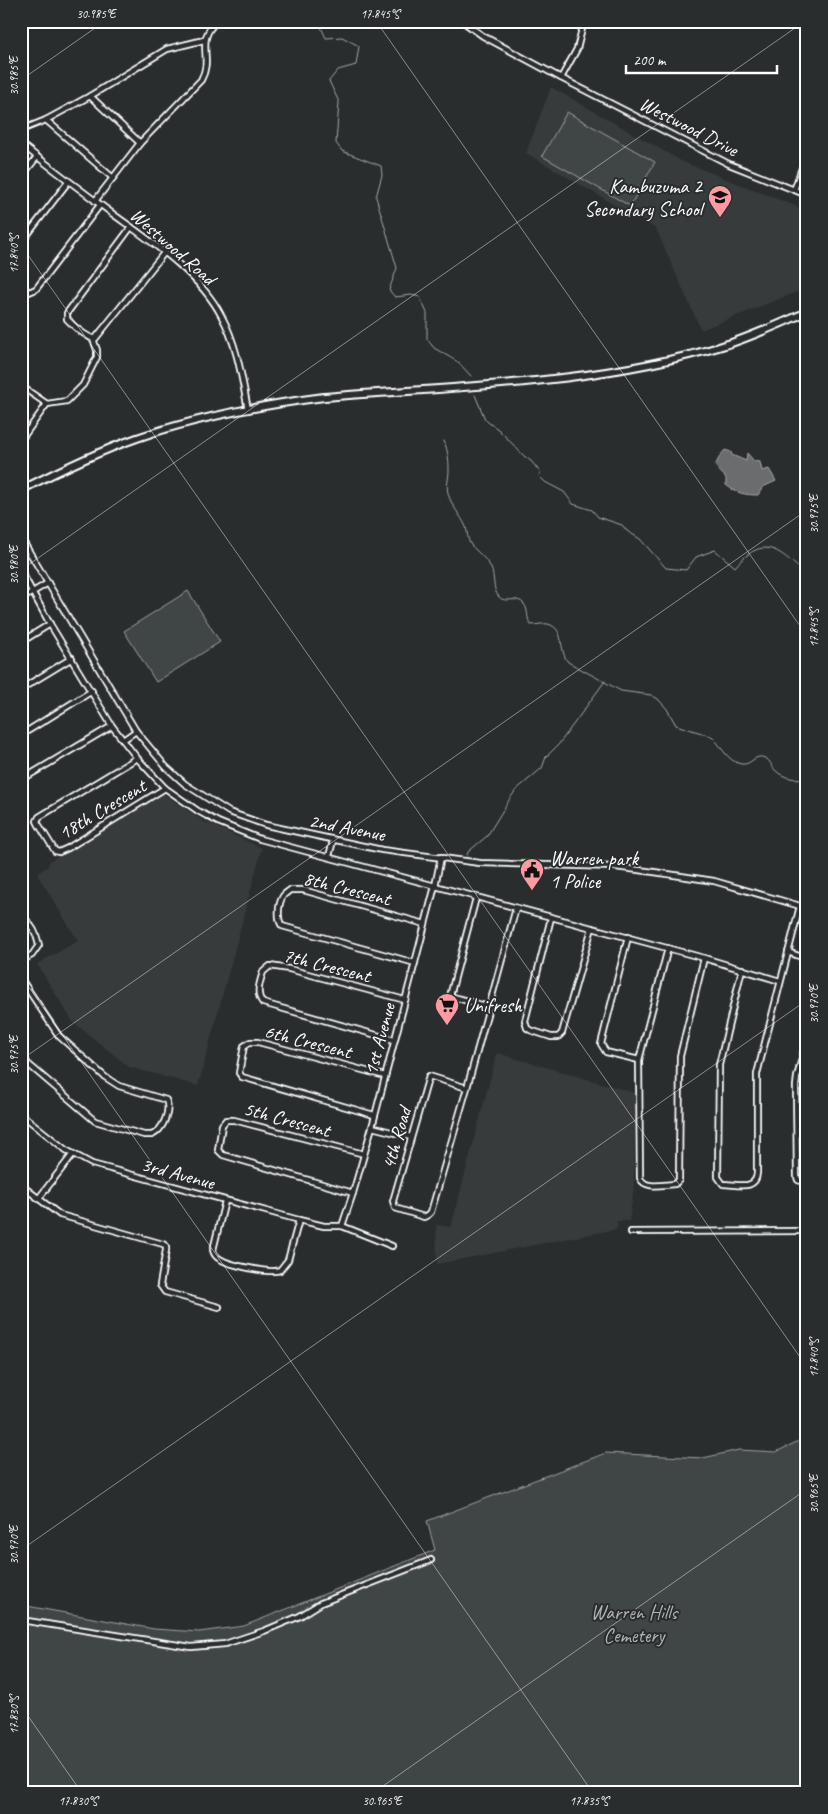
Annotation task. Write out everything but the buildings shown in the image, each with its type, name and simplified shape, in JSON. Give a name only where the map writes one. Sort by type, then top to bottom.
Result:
[{"type":"street","points":[[95,201],[140,143],[201,80],[206,69],[204,40],[208,31],[217,21]]},
{"type":"street","name":"Westwood Drive","points":[[462,21],[483,36],[561,78],[729,164],[807,196]]},
{"type":"street","points":[[561,78],[576,49],[584,21]]},
{"type":"street","points":[[21,130],[46,120],[90,96],[167,49],[204,40]]},
{"type":"street","points":[[90,96],[140,143]]},
{"type":"street","points":[[46,120],[113,178]]},
{"type":"street","name":"Westwood Road","points":[[21,144],[68,182],[131,227],[200,285],[220,313],[228,330],[238,360],[248,410]]},
{"type":"street","points":[[21,177],[37,157]]},
{"type":"street","points":[[794,190],[807,159]]},
{"type":"street","points":[[21,242],[68,182]]},
{"type":"street","points":[[21,286],[29,292],[36,289],[100,204]]},
{"type":"street","points":[[21,386],[47,404],[67,401],[83,385],[97,357],[97,350],[93,339],[70,323],[66,315],[131,227]]},
{"type":"street","points":[[93,339],[97,337],[164,253]]},
{"type":"street","points":[[21,490],[82,460],[136,438],[248,410],[324,397],[522,384],[634,368],[722,346],[757,334],[807,312]]},
{"type":"street","points":[[21,440],[47,404]]},
{"type":"street","name":"2nd Avenue","points":[[21,538],[136,731],[166,767],[184,784],[229,812],[266,825],[333,841],[382,850],[480,863],[615,867],[654,872],[714,881],[807,908]]},
{"type":"street","points":[[21,571],[50,624],[112,726],[137,758],[165,788],[198,811],[238,831],[260,839],[628,937],[780,981]]},
{"type":"street","points":[[21,599],[48,583]]},
{"type":"street","points":[[21,642],[50,624]]},
{"type":"street","points":[[21,689],[72,658]]},
{"type":"street","points":[[21,735],[92,691]]},
{"type":"street","points":[[21,780],[112,726]]},
{"type":"street","points":[[123,740],[136,731]]},
{"type":"street","name":"18th Crescent","points":[[137,758],[39,818],[39,825],[56,850],[59,852],[68,848],[165,788]]},
{"type":"street","points":[[329,856],[333,841]]},
{"type":"street","name":"1st Avenue","points":[[342,1226],[372,1127],[441,858]]},
{"type":"street","name":"8th Crescent","points":[[415,962],[282,926],[278,916],[283,896],[290,890],[303,890],[425,924]]},
{"type":"street","points":[[476,898],[450,996],[489,1007]]},
{"type":"street","points":[[742,969],[719,1065],[718,1177],[724,1184],[750,1185],[756,1180],[757,1074],[800,906]]},
{"type":"street","points":[[467,1088],[516,908]]},
{"type":"street","points":[[551,918],[525,1021],[527,1028],[530,1030],[554,1037],[562,1033],[569,1014],[592,928]]},
{"type":"street","points":[[21,920],[28,922],[38,938],[39,945],[32,955],[21,961]]},
{"type":"street","points":[[628,937],[601,1044],[606,1052],[639,1060]]},
{"type":"street","points":[[668,948],[639,1060],[640,1178],[641,1182],[646,1185],[675,1184],[679,1180],[680,1056],[704,958]]},
{"type":"street","points":[[788,952],[807,959]]},
{"type":"street","name":"7th Crescent","points":[[394,1040],[263,1003],[258,996],[263,972],[270,966],[289,969],[405,1000]]},
{"type":"street","points":[[21,979],[59,1036],[105,1077],[119,1086],[166,1100],[168,1104],[162,1128],[152,1136],[96,1121],[28,1064],[21,1054]]},
{"type":"street","points":[[807,1039],[796,1086],[797,1177],[798,1180],[807,1183]]},
{"type":"street","name":"6th Crescent","points":[[374,1115],[242,1076],[239,1073],[244,1046],[254,1042],[385,1076]]},
{"type":"street","name":"4th Road","points":[[429,1076],[467,1088],[431,1212],[424,1217],[396,1208],[393,1201],[429,1076]]},
{"type":"street","name":"3rd Avenue","points":[[21,1114],[73,1154],[92,1164],[299,1220],[324,1226],[342,1226],[392,1246]]},
{"type":"street","name":"5th Crescent","points":[[353,1193],[223,1155],[218,1150],[222,1125],[226,1120],[234,1120],[364,1154]]},
{"type":"street","points":[[372,1127],[411,1137]]},
{"type":"street","points":[[39,1198],[73,1154]]},
{"type":"street","points":[[21,1186],[39,1198],[50,1209],[66,1217],[163,1244],[166,1246],[166,1250],[160,1285],[162,1289],[165,1292],[219,1307]]},
{"type":"street","points":[[225,1201],[213,1250],[217,1256],[226,1262],[272,1272],[280,1270],[288,1260],[299,1220]]},
{"type":"street","points":[[631,1232],[807,1231]]},
{"type":"street","points":[[21,1620],[191,1647],[226,1644],[264,1632],[300,1616],[322,1603],[431,1560]]},
{"type":"shaded area","name":"Kambuzuma 2 Secondary School","points":[[551,87],[683,162],[801,208],[807,288],[701,330],[656,229],[526,153]]},
{"type":"shaded area","points":[[725,450],[746,461],[747,453],[754,461],[760,462],[762,471],[769,469],[776,481],[763,487],[758,495],[744,494],[733,490],[726,485],[726,478],[715,466]]},
{"type":"shaded area","points":[[161,792],[203,821],[262,848],[198,1086],[129,1067],[73,1022],[37,964],[78,941],[37,874],[47,867],[50,861]]},
{"type":"shaded area","points":[[497,1053],[635,1093],[634,1188],[629,1221],[617,1221],[617,1229],[437,1264],[436,1225],[451,1227]]},
{"type":"green space","points":[[567,112],[655,162],[630,206],[542,156]]},
{"type":"green space","points":[[188,591],[220,642],[156,682],[124,631]]},
{"type":"green space","name":"Warren Hills Cemetery","points":[[807,1437],[807,1793],[21,1793],[21,1605],[154,1629],[199,1632],[244,1626],[435,1550],[427,1521],[606,1453],[703,1458],[739,1450],[776,1452]]},
{"type":"waterway","points":[[312,21],[319,23],[326,38],[342,37],[359,46],[356,65],[338,70],[329,81],[339,102],[336,143],[342,151],[381,166],[382,175],[376,197],[397,268],[389,290],[395,297],[411,295],[420,297],[427,313],[427,339],[434,348],[458,362],[471,376]]},
{"type":"waterway","points":[[475,395],[485,419],[531,461],[540,472],[539,476],[545,482],[564,492],[573,504],[592,510],[598,517],[622,525],[627,531],[640,539],[666,568],[686,570],[696,557],[715,550],[735,567],[755,550],[764,548],[780,553],[807,575]]},
{"type":"waterway","points":[[444,441],[449,470],[447,488],[449,498],[462,518],[471,545],[491,568],[497,594],[504,600],[521,601],[526,606],[528,620],[531,625],[548,624],[554,627],[560,635],[563,652],[568,662],[621,691],[651,695],[658,699],[667,709],[676,725],[711,736],[728,756],[736,762],[744,764],[762,757],[767,759],[778,773],[786,777],[794,779],[807,777]]},
{"type":"waterway","points":[[467,856],[468,852],[487,836],[516,790],[542,768],[546,757],[559,744],[605,681]]},
{"type":"place","name":"Kambuzuma 2 Secondary School","points":[[720,218]]},
{"type":"place","name":"Warren park 1 Police","points":[[532,891]]},
{"type":"place","name":"Unifresh","points":[[447,1026]]}]
